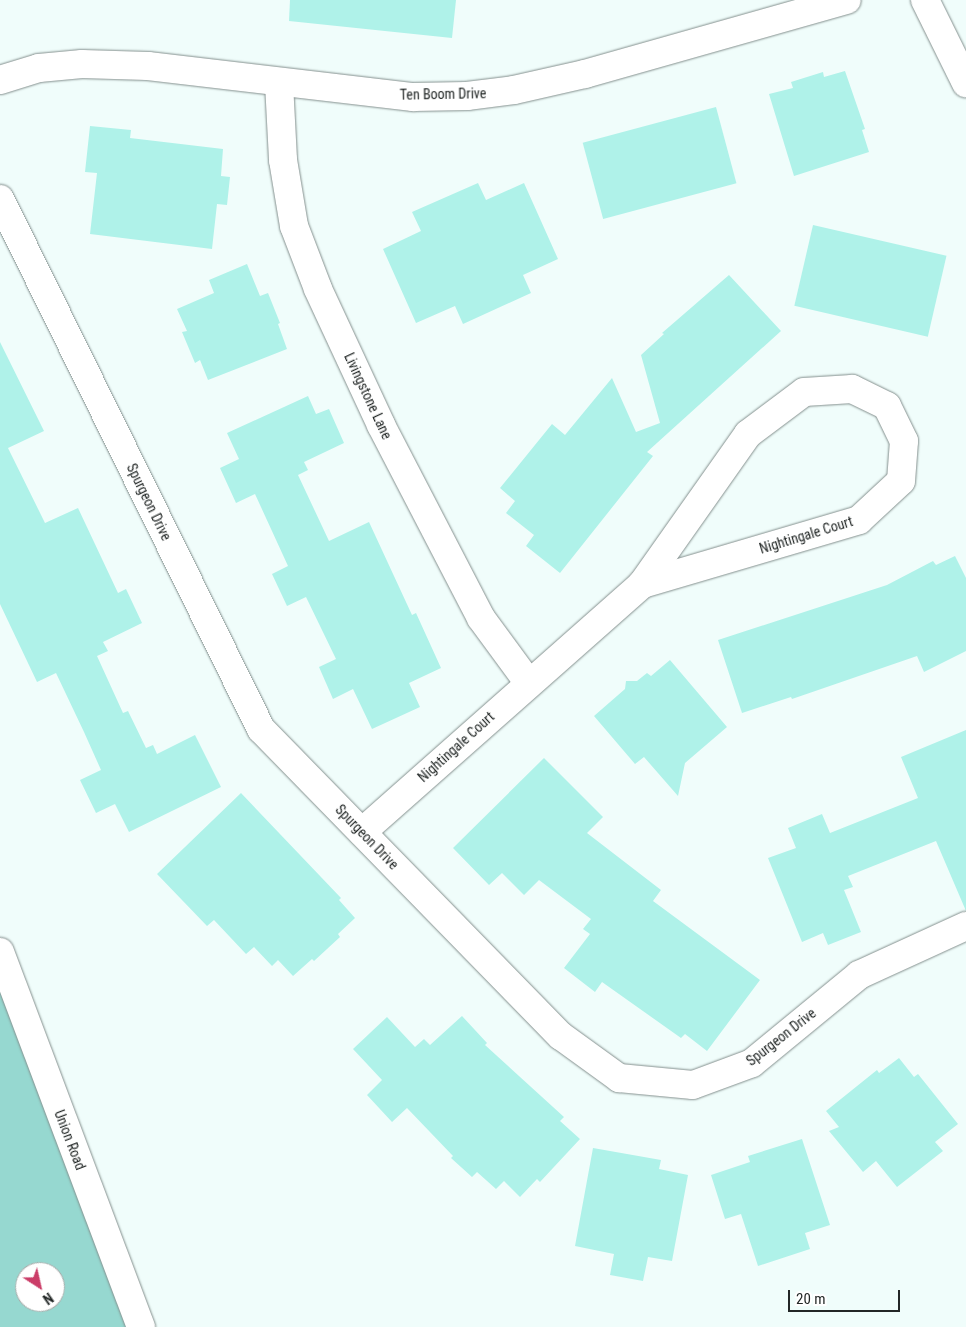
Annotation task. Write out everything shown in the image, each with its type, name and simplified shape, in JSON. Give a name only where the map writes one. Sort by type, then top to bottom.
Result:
[{"type":"street","name":"Ten Boom Drive","points":[[0,80],[38,68],[82,64],[148,66],[279,83],[413,97],[467,96],[514,90],[585,74],[847,0]]},
{"type":"street","points":[[925,0],[966,83]]},
{"type":"street","name":"Livingstone Lane","points":[[279,83],[283,160],[294,226],[318,289],[381,425],[481,618],[528,682]]},
{"type":"street","name":"Spurgeon Drive","points":[[0,199],[261,730],[561,1036],[619,1078],[693,1085],[752,1063],[859,975],[966,926]]},
{"type":"street","name":"Nightingale Court","points":[[362,832],[528,682],[642,584],[748,434],[804,392],[852,389],[887,406],[904,441],[901,481],[859,520],[642,584]]},
{"type":"street","name":"Union Road","points":[[0,952],[140,1327]]},
{"type":"shaded area","points":[[0,951],[128,1327],[0,1327]]},
{"type":"building","points":[[290,0],[456,0],[452,38],[289,21]]},
{"type":"building","points":[[845,71],[865,129],[862,130],[869,152],[794,176],[769,94],[793,88],[791,82],[823,72],[824,77]]},
{"type":"building","points":[[716,107],[736,183],[603,219],[583,143]]},
{"type":"building","points":[[90,126],[131,130],[130,138],[223,149],[221,176],[230,177],[227,205],[217,204],[212,249],[90,234],[97,173],[85,172]]},
{"type":"building","points":[[478,183],[486,200],[524,183],[558,259],[523,275],[531,293],[463,324],[455,306],[416,323],[383,249],[421,231],[412,212]]},
{"type":"building","points":[[813,225],[946,256],[928,337],[794,306]]},
{"type":"building","points":[[247,264],[260,296],[268,293],[280,323],[278,324],[287,349],[208,380],[200,360],[195,363],[182,332],[187,331],[177,309],[214,293],[209,280]]},
{"type":"building","points":[[729,275],[781,331],[647,452],[653,456],[560,573],[526,546],[534,535],[506,513],[515,501],[500,488],[552,424],[565,435],[612,378],[636,432],[660,423],[641,355],[664,334],[662,333]]},
{"type":"building","points":[[0,342],[44,431],[8,448],[45,523],[78,508],[118,593],[126,589],[142,623],[103,642],[108,651],[97,656],[123,713],[128,711],[146,748],[153,745],[157,754],[195,735],[221,787],[129,832],[115,804],[96,813],[80,780],[101,770],[84,732],[56,673],[37,682],[0,604]]},
{"type":"building","points":[[308,396],[316,414],[329,409],[344,443],[304,462],[308,470],[298,475],[329,541],[369,522],[412,615],[416,613],[441,668],[409,683],[420,707],[372,729],[353,689],[333,699],[319,667],[336,659],[306,597],[287,606],[272,574],[288,566],[255,494],[236,503],[220,468],[239,459],[227,433]]},
{"type":"building","points":[[955,556],[966,578],[966,651],[924,672],[917,656],[792,699],[791,697],[742,713],[718,640],[887,585],[933,561],[936,565]]},
{"type":"building","points":[[670,660],[727,727],[685,763],[678,796],[644,757],[635,764],[594,716],[625,689],[626,681],[637,681],[647,673],[651,676]]},
{"type":"building","points":[[966,730],[966,911],[936,841],[848,876],[853,887],[844,890],[861,932],[828,945],[823,933],[802,942],[768,858],[796,848],[788,828],[822,814],[830,833],[918,798],[901,757]]},
{"type":"building","points":[[544,758],[603,817],[587,833],[661,890],[653,901],[760,980],[707,1051],[685,1034],[681,1038],[602,982],[595,992],[564,968],[590,934],[583,929],[591,919],[539,880],[524,895],[502,873],[489,885],[453,848]]},
{"type":"building","points":[[241,793],[341,898],[339,900],[355,918],[338,934],[340,937],[314,961],[312,959],[293,976],[278,960],[272,966],[254,947],[246,954],[214,920],[207,926],[157,874]]},
{"type":"building","points":[[462,1016],[487,1043],[485,1045],[564,1117],[560,1121],[580,1139],[540,1182],[537,1179],[520,1197],[504,1181],[496,1189],[477,1172],[472,1177],[451,1158],[453,1156],[407,1108],[392,1122],[367,1095],[382,1080],[353,1049],[387,1017],[415,1047],[424,1039],[430,1045]]},
{"type":"building","points":[[899,1058],[914,1077],[918,1074],[958,1124],[935,1142],[943,1151],[897,1187],[876,1161],[863,1172],[829,1131],[839,1127],[826,1111],[877,1070],[879,1073]]},
{"type":"building","points":[[802,1139],[830,1225],[805,1233],[810,1249],[758,1266],[741,1214],[725,1219],[711,1175],[750,1162],[748,1156]]},
{"type":"building","points":[[593,1148],[661,1160],[659,1169],[688,1175],[672,1261],[648,1257],[643,1281],[610,1275],[614,1254],[575,1246]]}]
